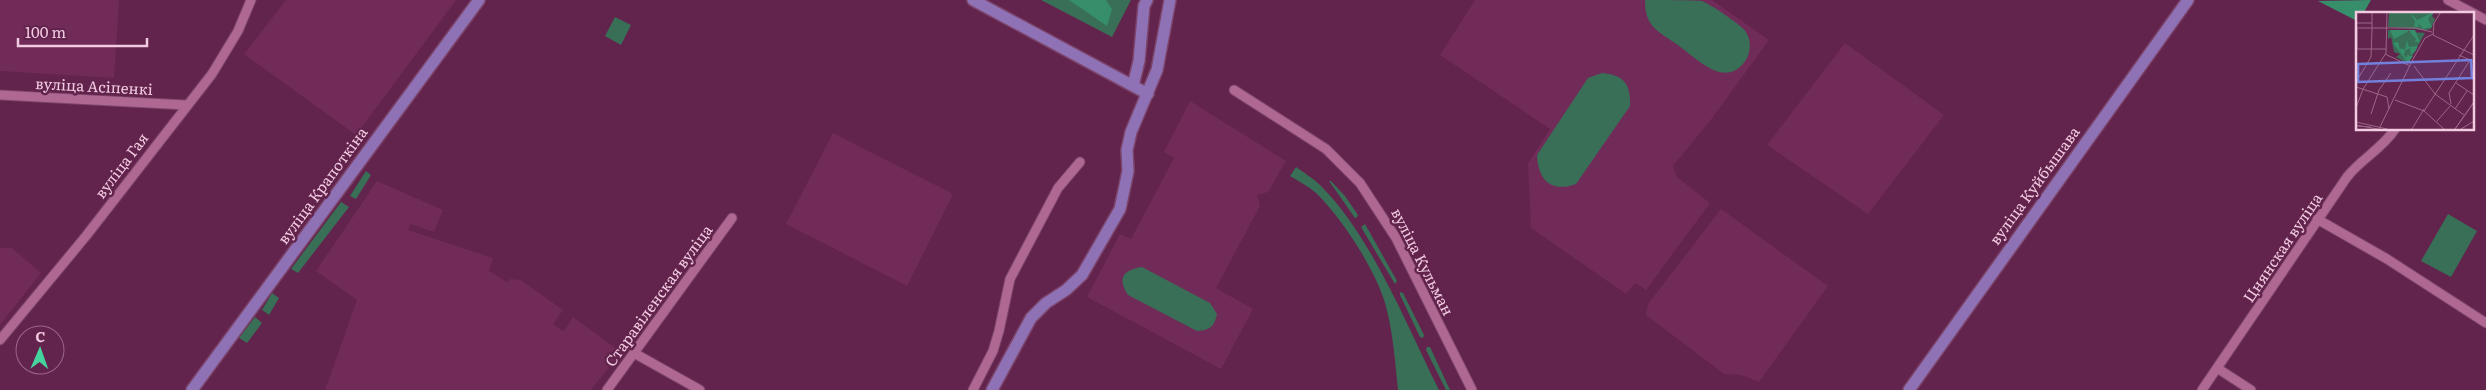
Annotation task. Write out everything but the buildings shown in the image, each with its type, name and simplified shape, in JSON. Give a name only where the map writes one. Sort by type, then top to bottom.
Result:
[{"type":"main road","name":"вуліца Крапоткіна","points":[[192,390],[479,0]]},
{"type":"main road","points":[[973,0],[1148,94]]},
{"type":"main road","points":[[1133,86],[1139,61],[1144,6],[1147,0]]},
{"type":"main road","points":[[992,390],[1031,318],[1046,303],[1066,290],[1082,275],[1120,209],[1128,171],[1127,150],[1131,132],[1157,70],[1170,0]]},
{"type":"main road","name":"вуліца Куйбышава","points":[[1909,390],[2188,0]]},
{"type":"street","name":"вуліца Гая","points":[[0,340],[86,236],[224,57],[251,0]]},
{"type":"street","points":[[2448,0],[2464,11]]},
{"type":"street","points":[[2474,15],[2486,20]]},
{"type":"street","name":"вуліца Кульман","points":[[1234,90],[1315,141],[1360,183],[1396,238],[1472,390]]},
{"type":"street","name":"вуліца Асіпенкі","points":[[0,95],[186,106]]},
{"type":"street","name":"Цнянская вуліца","points":[[2202,390],[2317,219],[2353,170],[2388,140],[2394,130]]},
{"type":"street","points":[[973,390],[995,344],[1010,279],[1058,188],[1080,162]]},
{"type":"street","name":"Старавіленская вуліца","points":[[607,390],[732,218]]},
{"type":"street","points":[[2317,219],[2387,259],[2486,323]]},
{"type":"street","points":[[634,353],[700,390]]},
{"type":"street","points":[[2217,368],[2251,390]]},
{"type":"shaded area","points":[[0,0],[119,0],[114,78],[0,71]]},
{"type":"shaded area","points":[[286,0],[456,0],[356,135],[244,54]]},
{"type":"shaded area","points":[[1475,0],[1712,0],[1769,40],[1713,117],[1673,166],[1677,177],[1710,203],[1646,290],[1635,283],[1626,294],[1531,228],[1528,163],[1550,129],[1440,55]]},
{"type":"shaded area","points":[[1845,43],[1944,115],[1868,214],[1767,145]]},
{"type":"shaded area","points":[[1190,101],[1286,161],[1268,192],[1257,195],[1260,206],[1216,288],[1253,309],[1221,369],[1087,297],[1120,234],[1131,239],[1174,158],[1164,152]]},
{"type":"shaded area","points":[[833,133],[953,194],[907,286],[786,224]]},
{"type":"shaded area","points":[[377,181],[443,210],[434,232],[411,224],[408,230],[493,258],[489,271],[507,282],[510,279],[521,280],[563,310],[553,324],[561,330],[564,331],[573,317],[621,352],[591,390],[325,390],[357,300],[316,271]]},
{"type":"shaded area","points":[[1721,209],[1828,286],[1759,382],[1741,375],[1724,374],[1646,315],[1648,304]]},
{"type":"shaded area","points":[[0,248],[12,248],[41,273],[0,325]]},
{"type":"green space","points":[[1041,0],[1131,0],[1112,37]]},
{"type":"green space","points":[[1069,0],[1106,0],[1112,9],[1107,26]]},
{"type":"green space","points":[[1645,0],[1702,1],[1718,10],[1746,32],[1750,47],[1744,62],[1739,68],[1725,73],[1706,66],[1662,34],[1649,22]]},
{"type":"green space","points":[[2371,0],[2364,12],[2356,12],[2356,20],[2318,1]]},
{"type":"green space","points":[[615,17],[631,25],[621,45],[605,36]]},
{"type":"green space","points":[[1602,73],[1616,76],[1625,82],[1629,92],[1630,106],[1576,184],[1560,187],[1553,185],[1543,178],[1537,155],[1588,78]]},
{"type":"green space","points":[[1296,167],[1320,185],[1356,229],[1387,282],[1439,390],[1398,390],[1388,314],[1374,275],[1346,229],[1326,203],[1313,190],[1290,176]]},
{"type":"green space","points":[[366,171],[371,175],[356,199],[350,196]]},
{"type":"green space","points":[[1329,181],[1345,196],[1358,215],[1357,217],[1355,218]]},
{"type":"green space","points":[[341,202],[349,207],[298,273],[291,269]]},
{"type":"green space","points":[[2448,214],[2477,231],[2451,277],[2421,261]]},
{"type":"green space","points":[[1365,224],[1397,281],[1395,284],[1361,227]]},
{"type":"green space","points":[[1142,267],[1210,303],[1217,314],[1213,325],[1208,329],[1197,331],[1128,295],[1123,284],[1124,276],[1130,270]]},
{"type":"green space","points":[[1400,292],[1403,293],[1424,335],[1423,338],[1420,337]]},
{"type":"green space","points":[[272,293],[279,298],[269,315],[262,310]]},
{"type":"green space","points":[[255,317],[262,323],[247,343],[239,338]]},
{"type":"green space","points":[[1427,347],[1430,347],[1450,390],[1446,390],[1426,350]]}]
